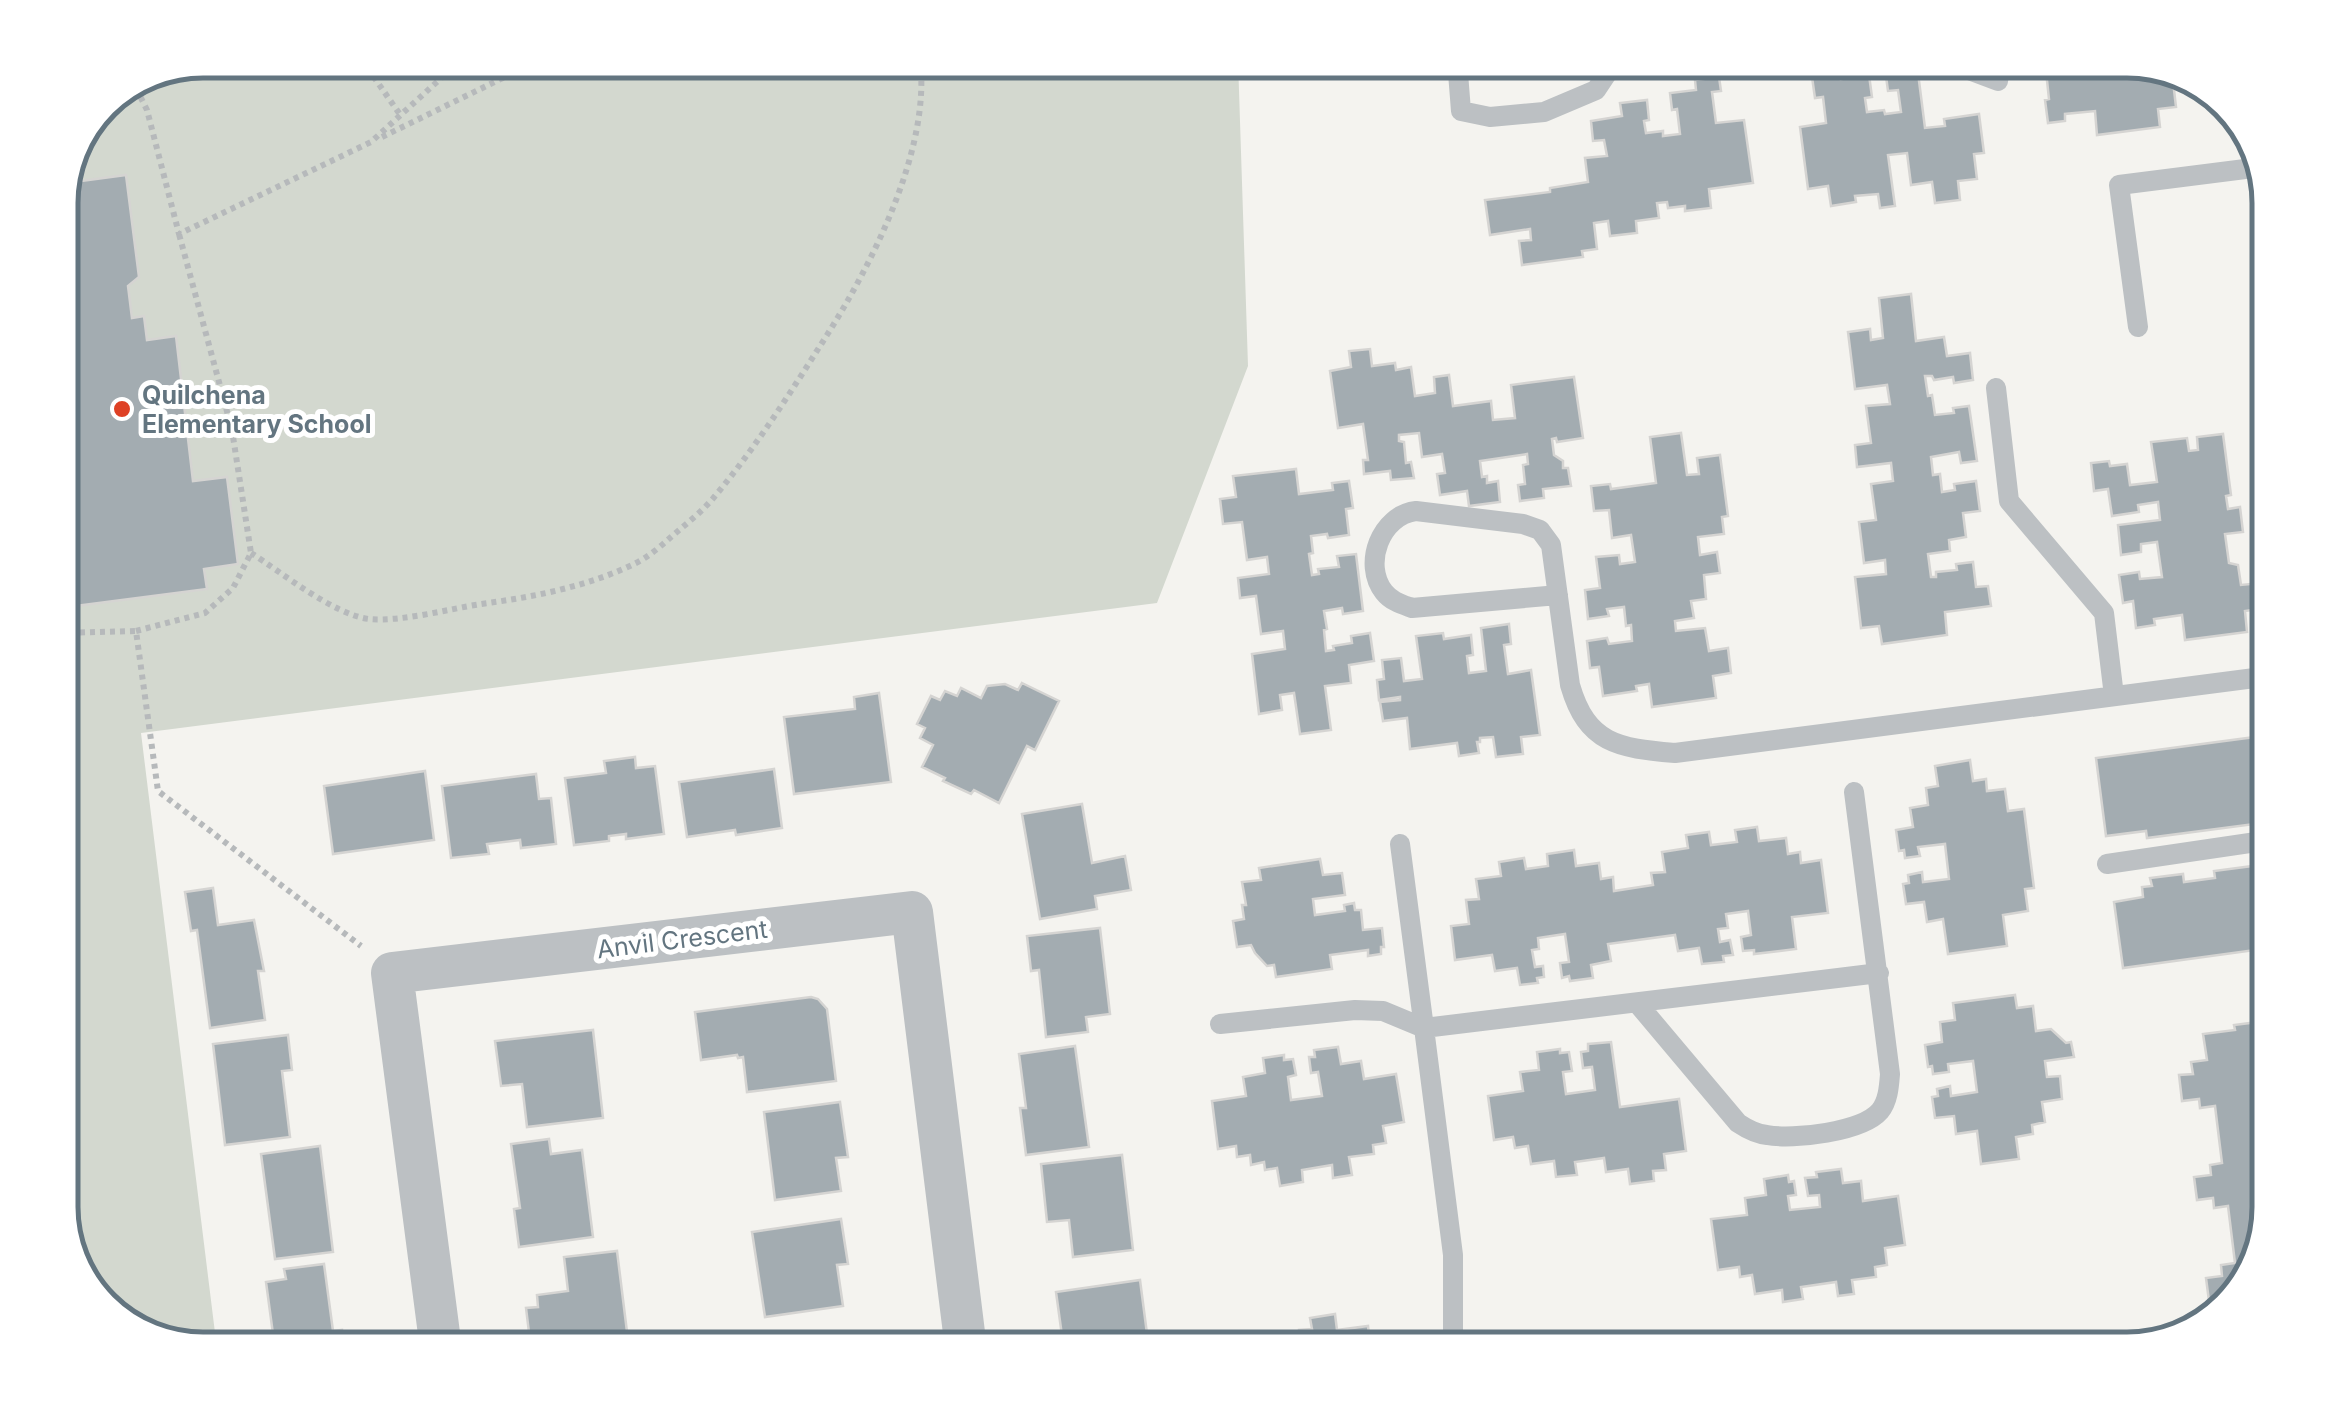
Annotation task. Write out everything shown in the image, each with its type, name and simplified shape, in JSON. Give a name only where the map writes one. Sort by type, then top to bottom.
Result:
[{"type":"street","name":"Anvil Crescent","points":[[392,974],[912,912],[964,1332]]},
{"type":"street","points":[[392,974],[439,1332]]},
{"type":"lane","points":[[1458,78],[1461,111],[1490,117],[1544,112],[1596,90],[1604,78]]},
{"type":"lane","points":[[2138,327],[2119,185],[2248,169]]},
{"type":"lane","points":[[1996,388],[2009,501],[2104,614],[2114,696]]},
{"type":"lane","points":[[1558,596],[1412,608],[1392,601],[1382,590],[1375,559],[1378,542],[1385,528],[1406,512],[1434,511],[1540,530],[1551,545],[1576,704],[1586,723],[1617,744],[1643,750],[1675,753],[2252,678]]},
{"type":"lane","points":[[1637,1003],[1738,1123],[1749,1130],[1781,1137],[1839,1130],[1856,1127],[1882,1109],[1890,1074],[1854,792]]},
{"type":"lane","points":[[2107,864],[2252,843]]},
{"type":"lane","points":[[1400,844],[1453,1256],[1453,1332]]},
{"type":"lane","points":[[1220,1024],[1355,1010],[1383,1012],[1424,1028],[1878,973]]},
{"type":"path","points":[[375,78],[401,116]]},
{"type":"path","points":[[372,142],[442,78]]},
{"type":"path","points":[[179,234],[502,78]]},
{"type":"path","points":[[251,553],[347,613],[369,618],[402,617],[546,594],[638,563],[713,499],[766,430],[850,298],[884,228],[907,166],[921,78]]},
{"type":"path","points":[[78,633],[136,631],[206,613],[233,588],[251,553],[232,430],[148,110],[140,95]]},
{"type":"path","points":[[136,631],[158,791],[343,930],[392,974]]},
{"type":"shaded area","points":[[203,78],[1239,78],[1248,366],[1157,603],[141,733],[215,1332],[155,1322],[120,1300],[90,1262],[78,1214],[78,195],[87,155],[114,114],[155,87]]},
{"type":"building","points":[[1719,78],[1721,91],[1712,92],[1716,123],[1744,120],[1753,183],[1709,189],[1711,208],[1685,211],[1685,206],[1668,208],[1667,202],[1657,203],[1659,218],[1636,221],[1637,233],[1610,236],[1608,221],[1594,223],[1597,249],[1582,251],[1583,257],[1522,265],[1519,241],[1531,240],[1530,229],[1490,235],[1485,200],[1550,192],[1550,188],[1588,182],[1585,158],[1607,156],[1604,140],[1593,141],[1591,121],[1622,116],[1620,103],[1647,100],[1646,133],[1680,134],[1677,109],[1672,110],[1670,93],[1696,90],[1695,80]]},
{"type":"building","points":[[1812,78],[1869,78],[1872,97],[1865,98],[1867,112],[1901,112],[1898,90],[1888,91],[1886,78],[1919,78],[1925,128],[1945,126],[1944,119],[1979,114],[1984,153],[1974,154],[1977,179],[1958,181],[1960,200],[1935,203],[1932,182],[1911,185],[1907,153],[1888,155],[1895,206],[1880,208],[1878,194],[1855,196],[1856,202],[1831,206],[1828,186],[1808,189],[1800,127],[1826,123],[1823,97],[1815,98]]},
{"type":"building","points":[[2047,78],[2143,79],[2174,87],[2176,107],[2158,109],[2160,127],[2097,135],[2095,111],[2065,114],[2065,121],[2048,123],[2045,100],[2049,99]]},
{"type":"building","name":"Quilchena Elementary School","points":[[126,175],[139,277],[128,286],[132,318],[144,316],[147,340],[176,336],[193,481],[227,477],[238,564],[204,569],[207,589],[78,606],[80,181]]},
{"type":"building","points":[[1911,294],[1916,341],[1944,337],[1947,356],[1970,353],[1973,380],[1954,383],[1953,377],[1934,380],[1925,376],[1935,415],[1969,406],[1977,461],[1961,463],[1959,452],[1931,457],[1933,475],[1940,474],[1942,492],[1955,490],[1954,484],[1976,481],[1980,511],[1963,513],[1966,537],[1949,540],[1950,551],[1928,554],[1931,577],[1936,577],[1936,572],[1957,570],[1956,564],[1973,562],[1976,587],[1988,586],[1991,606],[1945,612],[1947,635],[1882,644],[1879,626],[1861,628],[1855,577],[1886,574],[1885,560],[1864,563],[1859,522],[1876,520],[1871,484],[1893,481],[1891,463],[1857,467],[1855,445],[1871,443],[1866,406],[1890,404],[1887,385],[1855,389],[1848,332],[1870,329],[1871,340],[1883,338],[1879,298]]},
{"type":"building","points":[[1370,349],[1372,366],[1395,363],[1396,370],[1411,367],[1415,396],[1435,393],[1434,377],[1449,375],[1453,406],[1491,401],[1493,420],[1515,418],[1511,385],[1574,377],[1583,438],[1557,442],[1552,439],[1554,455],[1563,461],[1563,468],[1568,468],[1571,486],[1543,489],[1544,498],[1520,501],[1518,485],[1525,484],[1523,465],[1528,464],[1527,454],[1480,461],[1487,483],[1498,481],[1500,502],[1469,506],[1467,491],[1440,495],[1437,474],[1445,473],[1442,454],[1422,457],[1419,433],[1399,435],[1414,478],[1391,480],[1390,471],[1364,474],[1363,460],[1368,460],[1363,424],[1338,428],[1330,371],[1351,367],[1349,351]]},
{"type":"building","points":[[1681,433],[1687,475],[1699,474],[1697,458],[1720,455],[1728,516],[1722,517],[1724,534],[1698,537],[1700,555],[1717,552],[1720,573],[1704,575],[1706,599],[1691,601],[1694,618],[1675,621],[1676,631],[1705,628],[1709,651],[1728,648],[1731,673],[1713,676],[1716,698],[1652,707],[1649,684],[1636,686],[1637,691],[1603,696],[1599,667],[1590,668],[1587,641],[1632,641],[1624,607],[1607,609],[1609,616],[1588,619],[1585,590],[1600,588],[1596,557],[1619,555],[1620,564],[1635,562],[1631,535],[1612,538],[1609,510],[1594,511],[1591,486],[1610,484],[1611,489],[1656,483],[1650,437]]},
{"type":"building","points":[[2223,434],[2231,495],[2226,496],[2228,509],[2240,507],[2243,532],[2225,534],[2229,563],[2238,565],[2241,585],[2252,584],[2252,610],[2245,611],[2247,632],[2185,640],[2182,615],[2154,619],[2155,625],[2136,628],[2133,601],[2123,603],[2119,575],[2139,572],[2140,579],[2162,577],[2157,542],[2141,544],[2141,552],[2121,555],[2118,525],[2160,520],[2158,502],[2138,505],[2139,512],[2112,516],[2108,489],[2094,491],[2091,463],[2127,464],[2130,485],[2157,482],[2151,442],[2187,438],[2189,451],[2198,450],[2197,437]]},
{"type":"building","points":[[1296,469],[1299,494],[1333,490],[1332,483],[1349,481],[1353,508],[1346,509],[1349,535],[1311,536],[1313,553],[1309,554],[1312,575],[1319,574],[1318,569],[1339,567],[1337,556],[1356,554],[1363,611],[1324,611],[1326,651],[1352,643],[1351,636],[1370,633],[1374,661],[1349,665],[1351,683],[1325,686],[1331,730],[1300,734],[1294,693],[1280,695],[1282,710],[1259,714],[1252,654],[1285,649],[1283,631],[1261,634],[1256,596],[1240,598],[1238,578],[1269,574],[1267,557],[1247,560],[1242,522],[1223,524],[1220,499],[1236,497],[1233,476]]},
{"type":"building","points":[[1509,624],[1511,644],[1504,645],[1508,674],[1531,670],[1540,735],[1521,737],[1523,754],[1496,757],[1493,737],[1480,738],[1479,753],[1459,756],[1457,743],[1410,749],[1407,718],[1383,721],[1380,702],[1400,697],[1379,700],[1377,680],[1384,679],[1382,660],[1401,658],[1404,681],[1422,679],[1416,636],[1443,633],[1444,639],[1471,635],[1473,655],[1467,656],[1469,673],[1486,671],[1481,628]]},
{"type":"building","points":[[1022,683],[1059,701],[1035,750],[1027,746],[999,803],[943,781],[945,778],[922,767],[933,745],[920,738],[925,728],[917,724],[931,696],[940,700],[945,691],[957,696],[961,688],[981,698],[987,686],[1005,684],[1018,690]]},
{"type":"building","points":[[879,693],[891,782],[794,794],[784,717],[855,709],[854,697]]},
{"type":"building","points":[[2252,737],[2252,824],[2147,838],[2146,831],[2106,836],[2096,758]]},
{"type":"building","points":[[635,757],[636,768],[655,766],[664,834],[626,839],[626,834],[609,836],[609,841],[574,845],[565,778],[606,773],[604,761]]},
{"type":"building","points":[[1970,760],[1973,781],[1986,779],[1987,791],[2005,789],[2008,811],[2024,809],[2034,888],[2025,889],[2028,911],[2003,915],[2007,946],[1948,954],[1943,919],[1927,922],[1924,902],[1906,904],[1903,884],[1909,883],[1908,875],[1922,872],[1923,882],[1949,879],[1945,844],[1918,847],[1920,856],[1905,858],[1904,850],[1899,851],[1896,830],[1913,827],[1910,808],[1928,805],[1926,788],[1938,786],[1935,766]]},
{"type":"building","points":[[774,769],[782,828],[687,837],[679,782]]},
{"type":"building","points":[[425,771],[434,840],[333,854],[324,786]]},
{"type":"building","points":[[536,774],[539,799],[551,798],[556,844],[521,848],[520,840],[487,844],[489,854],[451,858],[442,786]]},
{"type":"building","points":[[1082,804],[1092,863],[1125,856],[1131,890],[1095,896],[1097,909],[1040,919],[1022,814]]},
{"type":"building","points":[[1757,827],[1759,841],[1786,838],[1788,854],[1800,852],[1801,863],[1821,860],[1828,913],[1792,917],[1796,949],[1754,954],[1754,950],[1743,951],[1741,937],[1751,935],[1748,911],[1726,914],[1728,928],[1718,929],[1720,942],[1730,940],[1733,955],[1723,956],[1724,962],[1702,964],[1699,948],[1678,951],[1675,935],[1608,944],[1611,961],[1591,965],[1593,978],[1570,981],[1569,976],[1562,978],[1560,963],[1569,962],[1565,934],[1538,938],[1539,949],[1532,950],[1535,967],[1543,966],[1544,977],[1537,978],[1538,983],[1520,985],[1517,968],[1495,971],[1492,955],[1455,960],[1451,926],[1469,924],[1466,900],[1479,899],[1476,879],[1501,876],[1499,862],[1524,858],[1526,869],[1548,866],[1547,854],[1574,850],[1576,866],[1599,863],[1601,879],[1613,877],[1614,891],[1653,885],[1651,873],[1665,872],[1662,852],[1688,848],[1686,835],[1709,832],[1711,845],[1737,842],[1735,830]]},
{"type":"building","points":[[1320,859],[1323,875],[1342,873],[1345,895],[1313,899],[1315,915],[1345,911],[1344,905],[1354,903],[1355,910],[1361,910],[1363,930],[1382,928],[1384,947],[1381,954],[1368,956],[1368,950],[1330,955],[1332,969],[1276,977],[1274,965],[1267,966],[1251,945],[1237,947],[1233,921],[1244,919],[1242,882],[1261,880],[1259,868]]},
{"type":"building","points":[[2252,866],[2252,950],[2123,968],[2114,902],[2143,897],[2142,887],[2152,886],[2150,878],[2183,874],[2184,882],[2215,878],[2214,871]]},
{"type":"building","points":[[213,888],[218,925],[254,920],[264,971],[258,971],[265,1020],[210,1028],[197,930],[191,931],[185,892]]},
{"type":"building","points":[[1100,928],[1110,1014],[1086,1017],[1088,1032],[1046,1037],[1039,970],[1031,971],[1027,936]]},
{"type":"building","points":[[2015,995],[2017,1008],[2033,1006],[2036,1031],[2051,1029],[2066,1043],[2071,1042],[2074,1057],[2045,1061],[2047,1077],[2060,1076],[2062,1099],[2042,1102],[2045,1122],[2032,1125],[2033,1134],[2016,1137],[2019,1159],[1981,1164],[1977,1131],[1956,1134],[1954,1116],[1935,1118],[1932,1097],[1938,1096],[1937,1089],[1950,1086],[1951,1096],[1977,1092],[1973,1061],[1948,1064],[1949,1072],[1933,1074],[1925,1045],[1942,1042],[1940,1022],[1955,1020],[1953,1003]]},
{"type":"building","points":[[811,997],[827,1009],[836,1081],[747,1092],[743,1057],[701,1060],[695,1012]]},
{"type":"building","points":[[2252,1023],[2251,1222],[2236,1269],[2209,1301],[2206,1278],[2222,1276],[2221,1265],[2235,1263],[2228,1206],[2214,1208],[2213,1198],[2197,1200],[2194,1177],[2211,1175],[2210,1165],[2222,1163],[2215,1106],[2200,1108],[2199,1099],[2182,1101],[2179,1075],[2193,1074],[2191,1062],[2207,1060],[2203,1034],[2235,1030],[2234,1025]]},
{"type":"building","points":[[593,1030],[603,1118],[527,1127],[522,1084],[501,1086],[495,1041]]},
{"type":"building","points":[[288,1035],[292,1070],[282,1071],[290,1137],[225,1145],[213,1044]]},
{"type":"building","points":[[1611,1042],[1620,1107],[1679,1099],[1686,1151],[1664,1154],[1666,1170],[1653,1171],[1654,1181],[1630,1184],[1628,1169],[1606,1172],[1604,1158],[1575,1162],[1577,1175],[1556,1177],[1554,1161],[1531,1164],[1528,1146],[1515,1148],[1513,1137],[1494,1140],[1488,1096],[1523,1091],[1520,1072],[1539,1070],[1537,1052],[1569,1052],[1572,1071],[1563,1072],[1566,1094],[1595,1090],[1592,1067],[1583,1068],[1581,1052],[1588,1051],[1588,1044]]},
{"type":"building","points":[[1075,1046],[1089,1147],[1026,1155],[1020,1108],[1026,1108],[1019,1054]]},
{"type":"building","points":[[1338,1047],[1341,1064],[1361,1061],[1364,1079],[1396,1074],[1404,1122],[1383,1126],[1386,1143],[1373,1145],[1374,1154],[1349,1157],[1352,1175],[1333,1178],[1332,1165],[1302,1170],[1303,1182],[1280,1186],[1277,1168],[1265,1170],[1264,1162],[1251,1165],[1250,1155],[1237,1157],[1236,1146],[1218,1149],[1212,1101],[1246,1096],[1243,1077],[1265,1073],[1263,1058],[1284,1055],[1284,1060],[1293,1059],[1296,1075],[1288,1077],[1291,1100],[1322,1096],[1318,1072],[1311,1073],[1309,1057],[1315,1057],[1314,1050]]},
{"type":"building","points":[[840,1102],[848,1157],[836,1158],[841,1191],[775,1200],[764,1112]]},
{"type":"building","points":[[549,1139],[551,1154],[582,1150],[593,1237],[519,1247],[514,1209],[520,1208],[511,1144]]},
{"type":"building","points":[[320,1146],[333,1252],[275,1259],[261,1154]]},
{"type":"building","points":[[1122,1155],[1133,1250],[1073,1257],[1069,1220],[1047,1222],[1041,1164]]},
{"type":"building","points":[[1841,1169],[1843,1183],[1861,1181],[1863,1201],[1898,1196],[1905,1245],[1885,1248],[1887,1265],[1875,1267],[1876,1277],[1852,1280],[1854,1294],[1838,1296],[1836,1282],[1801,1287],[1803,1299],[1783,1302],[1782,1290],[1755,1294],[1752,1275],[1740,1277],[1739,1267],[1718,1270],[1711,1219],[1747,1215],[1745,1198],[1766,1195],[1764,1179],[1788,1175],[1789,1182],[1794,1181],[1796,1195],[1788,1196],[1790,1210],[1820,1207],[1819,1195],[1808,1196],[1805,1178],[1817,1177],[1816,1172]]},
{"type":"building","points":[[841,1219],[848,1264],[837,1265],[843,1306],[765,1317],[752,1232]]},
{"type":"building","points":[[617,1251],[627,1332],[529,1332],[526,1308],[538,1307],[537,1295],[568,1291],[564,1257]]},
{"type":"building","points":[[324,1264],[333,1331],[342,1332],[273,1332],[266,1282],[286,1279],[284,1269]]},
{"type":"building","points":[[1140,1280],[1147,1332],[1061,1332],[1056,1292]]},
{"type":"building","points":[[1335,1314],[1337,1330],[1368,1326],[1369,1332],[1299,1332],[1312,1329],[1310,1318]]},
{"type":"place","name":"Quilchena Elementary School","points":[[122,409]]}]
